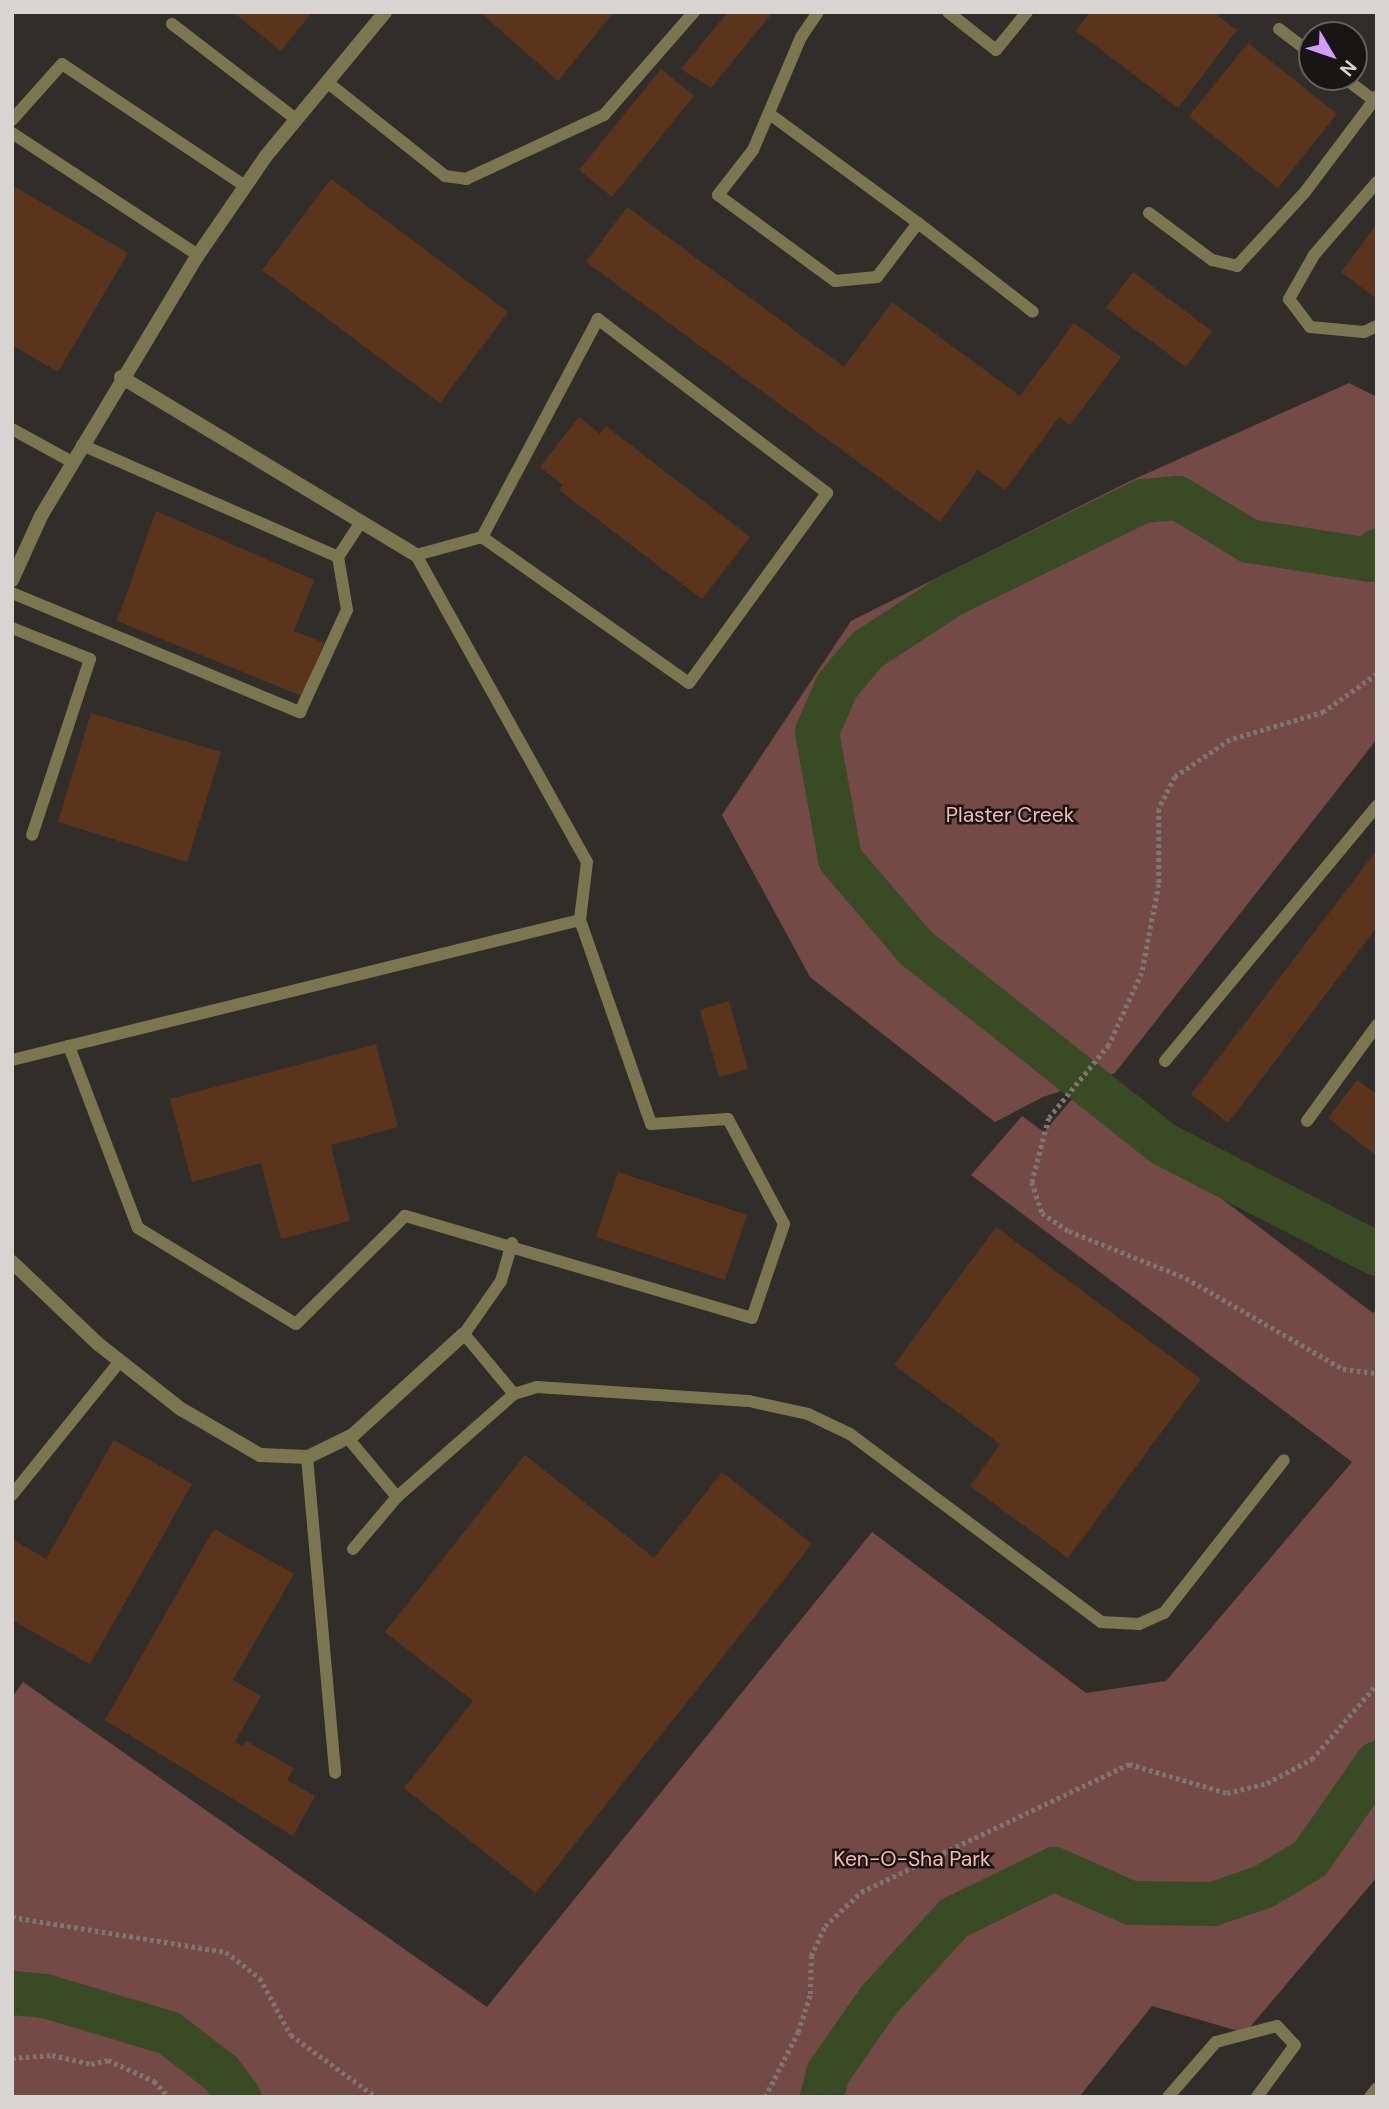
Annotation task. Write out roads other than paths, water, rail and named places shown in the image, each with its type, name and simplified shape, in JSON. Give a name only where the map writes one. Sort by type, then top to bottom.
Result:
[{"type":"street","points":[[12,580],[82,444],[198,255],[296,118],[385,12]]},
{"type":"street","points":[[121,377],[416,555]]},
{"type":"street","points":[[12,1262],[120,1361],[181,1409],[260,1455],[307,1457],[347,1437],[464,1334]]},
{"type":"lane","points":[[327,82],[445,176],[466,179],[604,115],[694,12]]},
{"type":"lane","points":[[818,12],[801,37],[771,115],[718,195],[835,281],[877,277],[918,223]]},
{"type":"lane","points":[[948,12],[996,50],[1027,12]]},
{"type":"lane","points":[[172,24],[296,118]]},
{"type":"lane","points":[[1279,29],[1298,43]]},
{"type":"lane","points":[[12,120],[62,64],[245,186]]},
{"type":"lane","points":[[1149,212],[1212,260],[1237,266],[1305,192],[1375,98]]},
{"type":"lane","points":[[771,115],[1033,312]]},
{"type":"lane","points":[[12,133],[198,255]]},
{"type":"lane","points":[[1377,183],[1314,255],[1289,299],[1310,327],[1364,332],[1377,326]]},
{"type":"lane","points":[[69,1046],[138,1228],[296,1324],[405,1216],[512,1242],[587,1275],[752,1318],[784,1224],[727,1119],[651,1124],[580,920],[587,862],[416,555],[482,537],[598,319],[827,493],[689,683],[482,537]]},
{"type":"lane","points":[[12,429],[72,462]]},
{"type":"lane","points":[[82,444],[338,557]]},
{"type":"lane","points":[[12,593],[300,712],[346,610],[338,557],[361,522]]},
{"type":"lane","points":[[12,628],[90,659],[32,835]]},
{"type":"lane","points":[[1165,1062],[1377,806]]},
{"type":"lane","points":[[12,1060],[580,920]]},
{"type":"lane","points":[[1307,1121],[1376,1028]]},
{"type":"lane","points":[[512,1242],[501,1281],[464,1334],[514,1394]]},
{"type":"lane","points":[[13,1493],[120,1361]]},
{"type":"lane","points":[[353,1549],[397,1497],[514,1394],[537,1387],[749,1401],[808,1414],[850,1434],[1101,1622],[1139,1624],[1164,1613],[1284,1460]]},
{"type":"lane","points":[[347,1437],[397,1497]]},
{"type":"lane","points":[[307,1457],[335,1773]]},
{"type":"lane","points":[[1168,2097],[1216,2042],[1277,2026],[1294,2045],[1257,2097]]},
{"type":"lane","points":[[1370,2097],[1377,2088]]},
{"type":"waterway","name":"Plaster Creek","points":[[1377,551],[1370,560],[1249,541],[1178,498],[1143,501],[951,595],[867,650],[837,686],[817,732],[840,859],[916,948],[1163,1144],[1377,1254]]},
{"type":"waterway","name":"Plaster Creek","points":[[822,2097],[828,2073],[879,2000],[954,1918],[1054,1869],[1131,1903],[1213,1904],[1263,1887],[1310,1859],[1377,1763]]},
{"type":"waterway","name":"Plaster Creek","points":[[12,1993],[45,1996],[169,2033],[221,2073],[239,2097]]},
{"type":"park label","name":"Ken-O-Sha Park","points":[[912,1859]]}]
